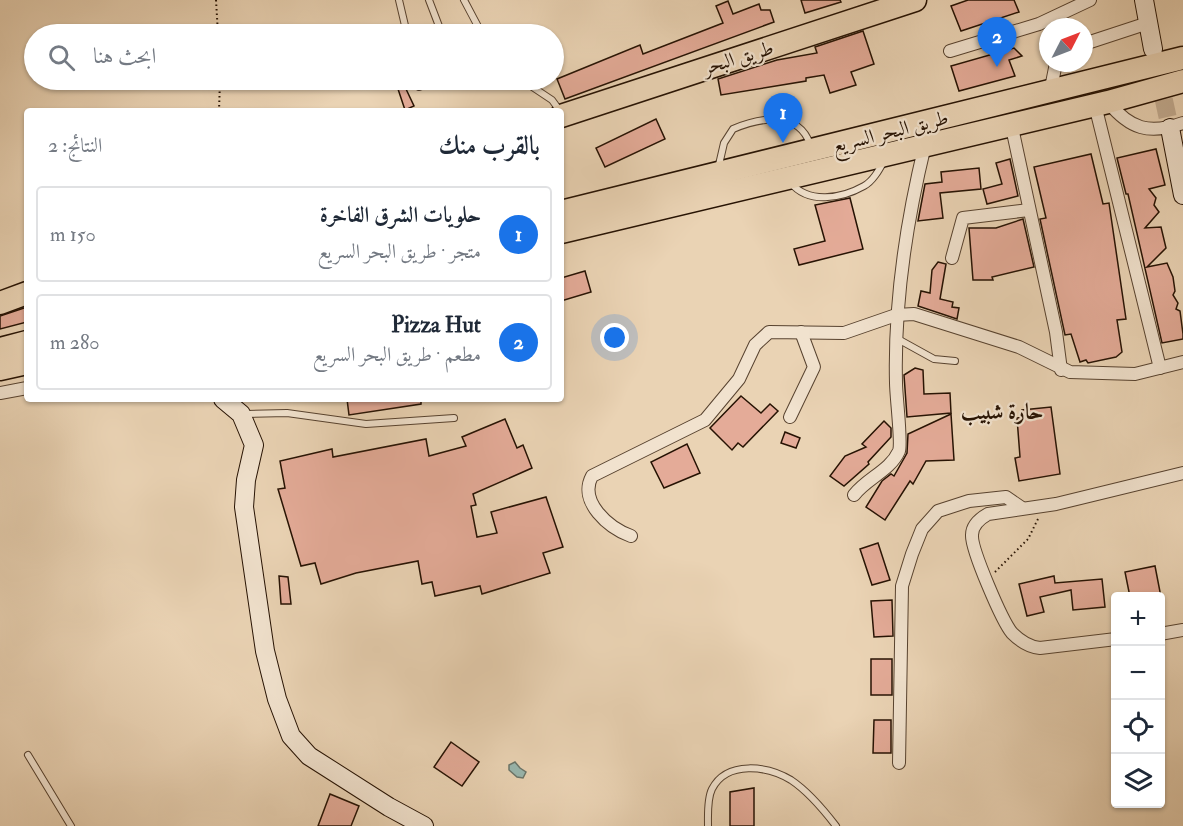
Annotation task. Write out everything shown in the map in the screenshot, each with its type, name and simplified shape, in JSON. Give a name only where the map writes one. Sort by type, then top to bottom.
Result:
[{"type":"highway","name":"طريق البحر","points":[[564,113],[915,0]]},
{"type":"highway","name":"طريق البحر السريع","points":[[564,211],[717,172],[1050,93],[1183,58]]},
{"type":"highway","name":"طريق البحر السريع","points":[[564,231],[1011,123],[1101,104],[1183,81]]},
{"type":"highway","points":[[0,303],[24,294]]},
{"type":"highway","points":[[0,349],[24,343]]},
{"type":"highway","points":[[0,369],[24,364]]},
{"type":"street","points":[[950,51],[1039,24],[1090,0]]},
{"type":"street","points":[[1144,0],[1153,49]]},
{"type":"street","points":[[1093,41],[1148,23]]},
{"type":"street","points":[[1050,93],[1054,72]]},
{"type":"street","points":[[1101,104],[1128,123],[1142,129],[1176,125],[1183,195]]},
{"type":"street","points":[[1101,104],[1160,368]]},
{"type":"street","points":[[1011,123],[1056,332],[1061,370]]},
{"type":"street","points":[[854,495],[893,460],[901,445],[896,418],[896,315],[906,234],[925,145]]},
{"type":"street","points":[[952,258],[963,218],[1029,210]]},
{"type":"street","points":[[631,536],[624,533],[595,509],[588,494],[592,476],[644,453],[705,420],[739,379],[755,345],[769,332],[844,333],[896,315],[922,316],[1019,347],[1061,370],[1111,375],[1160,368],[1183,362]]},
{"type":"street","points":[[790,417],[814,367],[801,332]]},
{"type":"street","points":[[0,393],[24,389]]},
{"type":"street","points":[[227,402],[241,414],[254,444],[244,496],[265,651],[284,722],[295,742],[309,756],[424,826]]},
{"type":"street","points":[[1111,640],[1032,648],[1010,629],[973,546],[972,531],[980,519],[988,514],[1040,507],[1183,472]]},
{"type":"street","points":[[899,763],[902,586],[922,529],[938,512],[969,501],[1006,496],[1022,508]]},
{"type":"street","points":[[1165,633],[1183,630]]},
{"type":"lane","points":[[399,0],[405,24]]},
{"type":"lane","points":[[429,0],[438,24]]},
{"type":"lane","points":[[464,0],[477,24]]},
{"type":"lane","points":[[537,90],[552,100],[557,108]]},
{"type":"lane","points":[[717,172],[724,143],[733,129],[775,117],[791,123],[807,135],[813,150]]},
{"type":"lane","points":[[895,338],[934,359],[955,361]]},
{"type":"lane","points":[[241,414],[286,413],[366,424],[453,418]]},
{"type":"lane","points":[[28,755],[71,826]]},
{"type":"lane","points":[[708,826],[712,789],[726,775],[752,768],[762,768],[789,779],[815,801],[836,826]]},
{"type":"path","points":[[216,0],[217,24]]},
{"type":"path","points":[[219,108],[220,90]]},
{"type":"path","points":[[987,579],[1028,539],[1038,521],[1040,507]]},
{"type":"water","points":[[515,762],[526,772],[523,778],[517,777],[509,770],[509,765]]},
{"type":"building","points":[[801,0],[840,0],[841,2],[805,13]]},
{"type":"building","points":[[968,0],[1014,0],[1019,12],[961,31],[951,6]]},
{"type":"building","points":[[728,1],[733,14],[759,4],[761,10],[770,10],[774,22],[565,99],[561,90],[564,90],[564,76],[640,45],[643,54],[723,23],[716,6]]},
{"type":"building","points":[[863,31],[874,64],[851,72],[856,85],[830,93],[824,75],[806,78],[806,81],[721,95],[718,79],[777,60],[817,53],[815,47]]},
{"type":"building","points":[[1014,48],[1022,56],[1009,60],[1015,76],[959,91],[951,66]]},
{"type":"building","points":[[398,90],[406,90],[414,106],[404,108]]},
{"type":"building","points":[[656,119],[665,139],[605,167],[596,148]]},
{"type":"building","points":[[1156,149],[1165,185],[1149,189],[1156,198],[1154,205],[1159,212],[1145,228],[1161,227],[1166,248],[1147,267],[1167,263],[1173,277],[1175,291],[1173,295],[1178,303],[1176,309],[1180,311],[1183,334],[1183,339],[1162,343],[1128,194],[1126,194],[1117,158]]},
{"type":"building","points":[[1091,154],[1103,204],[1109,203],[1126,319],[1117,320],[1122,352],[1116,357],[1088,363],[1086,360],[1080,362],[1071,334],[1065,335],[1040,219],[1046,218],[1034,167]]},
{"type":"building","points":[[1010,159],[1018,196],[987,204],[983,189],[1002,184],[996,163]]},
{"type":"building","points":[[979,168],[981,189],[940,193],[943,218],[918,221],[925,184],[942,182],[941,172]]},
{"type":"building","points":[[850,198],[863,249],[799,265],[794,249],[825,241],[815,205]]},
{"type":"building","points":[[1023,219],[1034,267],[992,277],[993,280],[973,280],[969,228],[996,228]]},
{"type":"building","points":[[938,262],[946,264],[940,299],[953,302],[952,307],[959,308],[957,319],[918,306],[921,291],[930,293],[932,270]]},
{"type":"building","points":[[585,271],[591,292],[564,300],[564,277]]},
{"type":"building","points":[[24,308],[24,323],[0,329],[0,316]]},
{"type":"building","points":[[915,368],[923,370],[924,394],[950,393],[951,413],[907,417],[904,375]]},
{"type":"building","points":[[741,396],[761,413],[770,404],[778,411],[743,447],[738,443],[732,450],[710,428]]},
{"type":"building","points":[[347,402],[421,402],[421,404],[349,415]]},
{"type":"building","points":[[1051,407],[1060,474],[1019,481],[1015,458],[1020,457],[1017,418],[1022,417],[1022,410]]},
{"type":"building","points":[[951,414],[954,460],[926,461],[913,484],[910,481],[885,520],[866,507],[882,481],[891,474],[894,476],[907,453],[908,434]]},
{"type":"building","points":[[505,419],[517,448],[523,445],[532,468],[473,494],[476,505],[471,506],[477,537],[497,533],[491,512],[546,497],[563,547],[543,553],[550,573],[482,594],[480,586],[435,596],[432,582],[422,584],[418,561],[356,573],[321,584],[315,563],[301,566],[278,489],[285,488],[280,461],[332,449],[333,457],[426,439],[429,456],[466,446],[462,437]]},
{"type":"building","points":[[884,421],[891,428],[891,437],[868,462],[869,464],[844,486],[830,476],[845,456],[866,447],[862,444]]},
{"type":"building","points":[[785,432],[800,438],[796,448],[781,443]]},
{"type":"building","points":[[687,444],[700,473],[664,488],[651,462]]},
{"type":"building","points":[[878,543],[890,580],[872,585],[860,549]]},
{"type":"building","points":[[1155,566],[1160,592],[1129,592],[1125,572]]},
{"type":"building","points":[[279,576],[288,577],[291,604],[281,604]]},
{"type":"building","points":[[1054,576],[1055,583],[1102,579],[1105,607],[1073,610],[1071,590],[1040,597],[1044,612],[1027,616],[1019,584]]},
{"type":"building","points":[[892,600],[893,636],[874,637],[871,601]]},
{"type":"building","points":[[871,659],[892,659],[892,695],[871,695]]},
{"type":"building","points":[[874,720],[891,720],[891,753],[873,753]]},
{"type":"building","points":[[451,742],[479,762],[462,786],[434,767]]},
{"type":"building","points":[[754,788],[754,826],[730,826],[730,792]]},
{"type":"building","points":[[330,794],[359,806],[351,826],[318,826]]},
{"type":"tunnel","points":[[1158,73],[1170,128]]},
{"type":"place","name":"Pizza Hut","points":[[997,67]]},
{"type":"place","name":"حلويات الشرق الفاخرة","points":[[783,143]]},
{"type":"district","name":"حارة شبيب","points":[[1002,411]]}]
